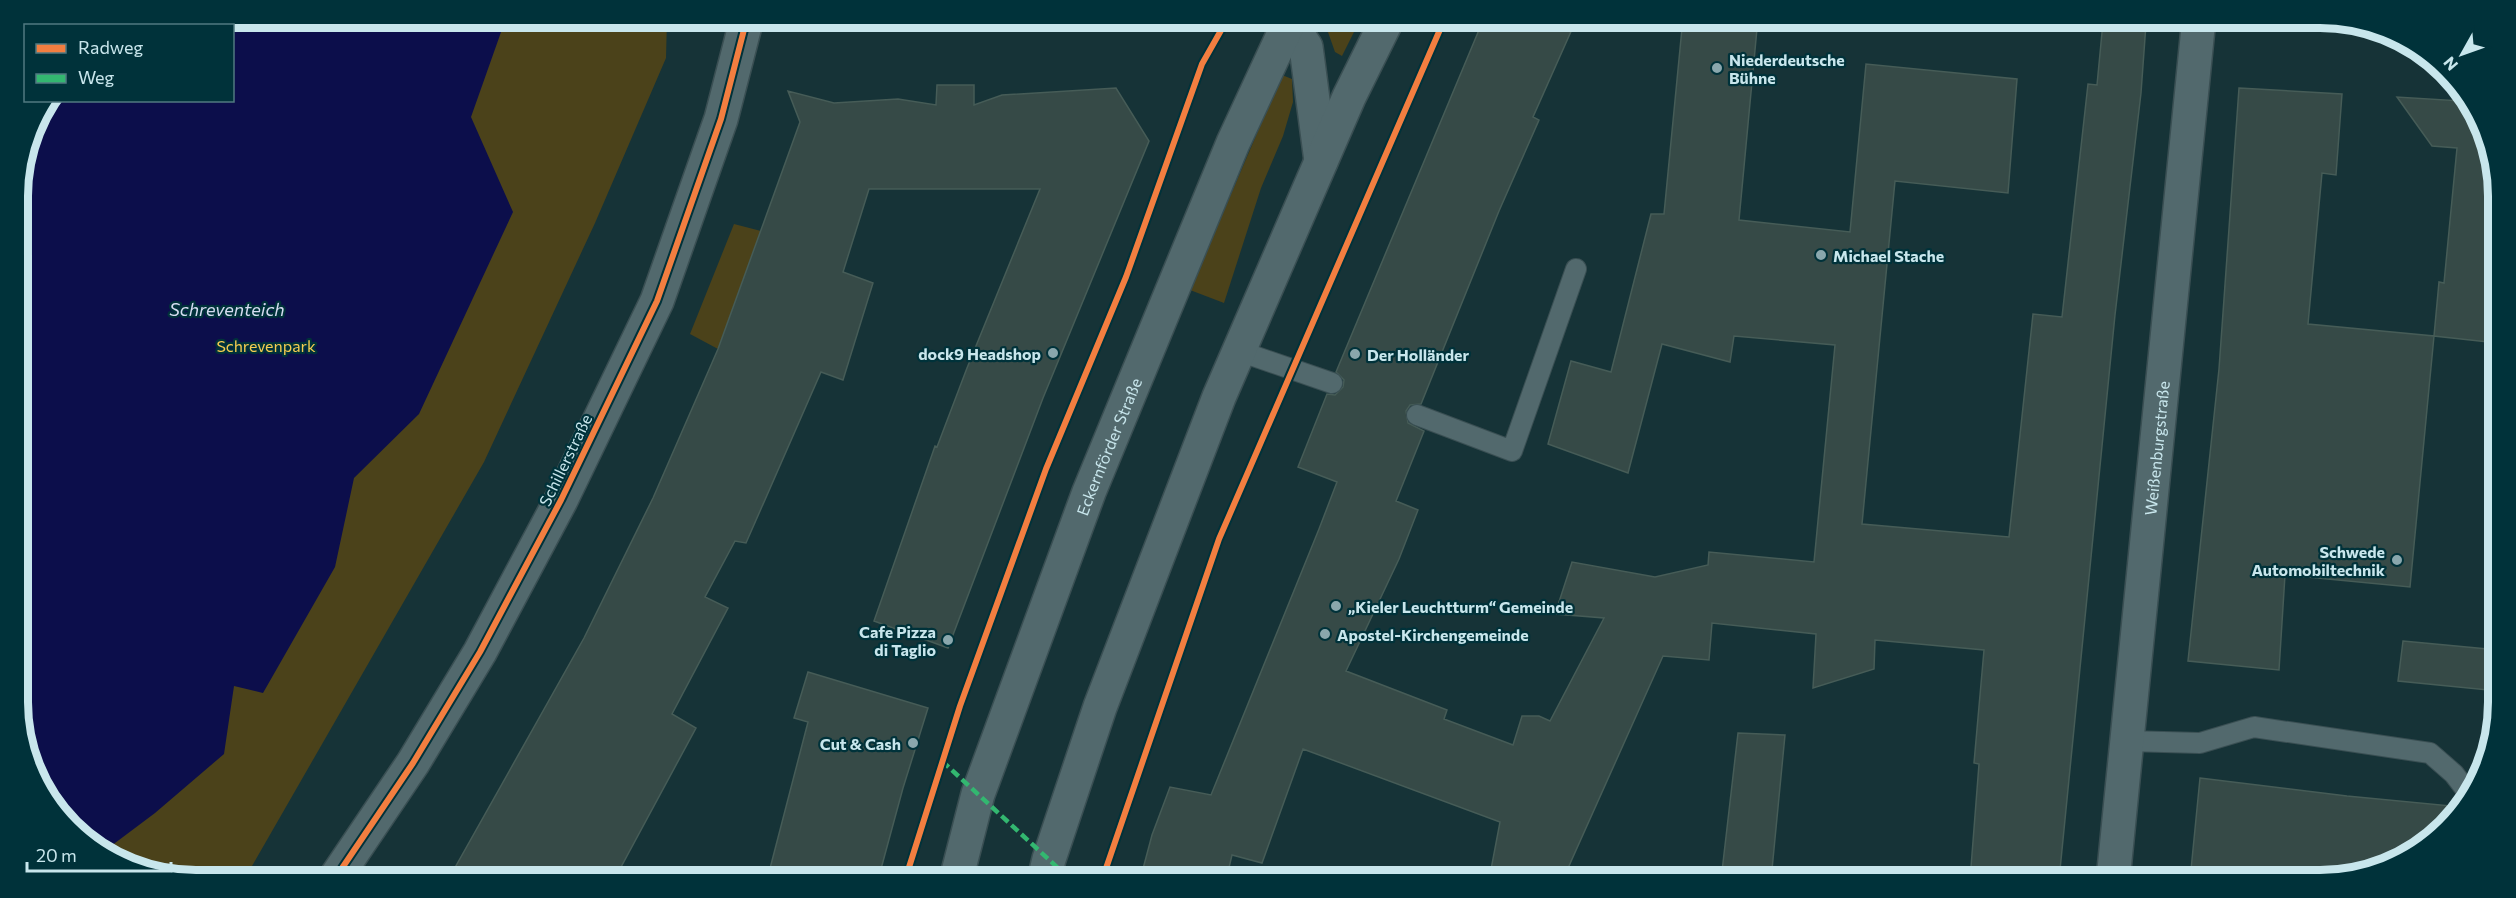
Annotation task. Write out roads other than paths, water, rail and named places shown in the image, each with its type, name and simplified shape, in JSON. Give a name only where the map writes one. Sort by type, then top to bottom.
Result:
[{"type":"street","name":"Eckernförder Straße","points":[[960,870],[978,794],[1089,492],[1233,142],[1283,28]]},
{"type":"street","name":"Eckernförder Straße","points":[[1293,28],[1306,47],[1322,161]]},
{"type":"street","points":[[1046,870],[1100,707],[1175,506],[1349,97],[1383,28]]},
{"type":"street","name":"Weißenburgstraße","points":[[2115,869],[2198,28]]},
{"type":"street","name":"Schillerstraße","points":[[341,870],[412,763],[480,652],[561,500],[612,395],[657,301],[721,119],[744,29]]},
{"type":"lane","points":[[1417,415],[1512,451],[1576,269]]},
{"type":"lane","points":[[1239,351],[1332,382]]},
{"type":"lane","points":[[2127,741],[2200,743],[2254,727],[2430,753],[2454,774],[2464,787]]},
{"type":"water","name":"Schreventeich","points":[[234,29],[502,29],[471,117],[513,212],[419,414],[354,478],[335,567],[263,693],[234,686],[224,754],[155,813],[111,846],[103,841],[70,812],[57,795],[37,755],[32,734],[28,701],[29,186],[34,153],[41,132],[58,102],[234,102]]},
{"type":"place","name":"Niederdeutsche Bühne","points":[[1717,68]]},
{"type":"place","name":"Michael Stache","points":[[1821,255]]},
{"type":"place","name":"dock9 Headshop","points":[[1053,353]]},
{"type":"place","name":"Der Holländer","points":[[1355,354]]},
{"type":"place","name":"Schwede Automobiltechnik","points":[[2397,560]]},
{"type":"place","name":"„Kieler Leuchtturm“ Gemeinde","points":[[1336,606]]},
{"type":"place","name":"Apostel-Kirchengemeinde","points":[[1325,634]]},
{"type":"place","name":"Cafe Pizza di Taglio","points":[[948,640]]},
{"type":"place","name":"Cut & Cash","points":[[913,743]]},
{"type":"park label","name":"Schrevenpark","points":[[266,345]]}]
